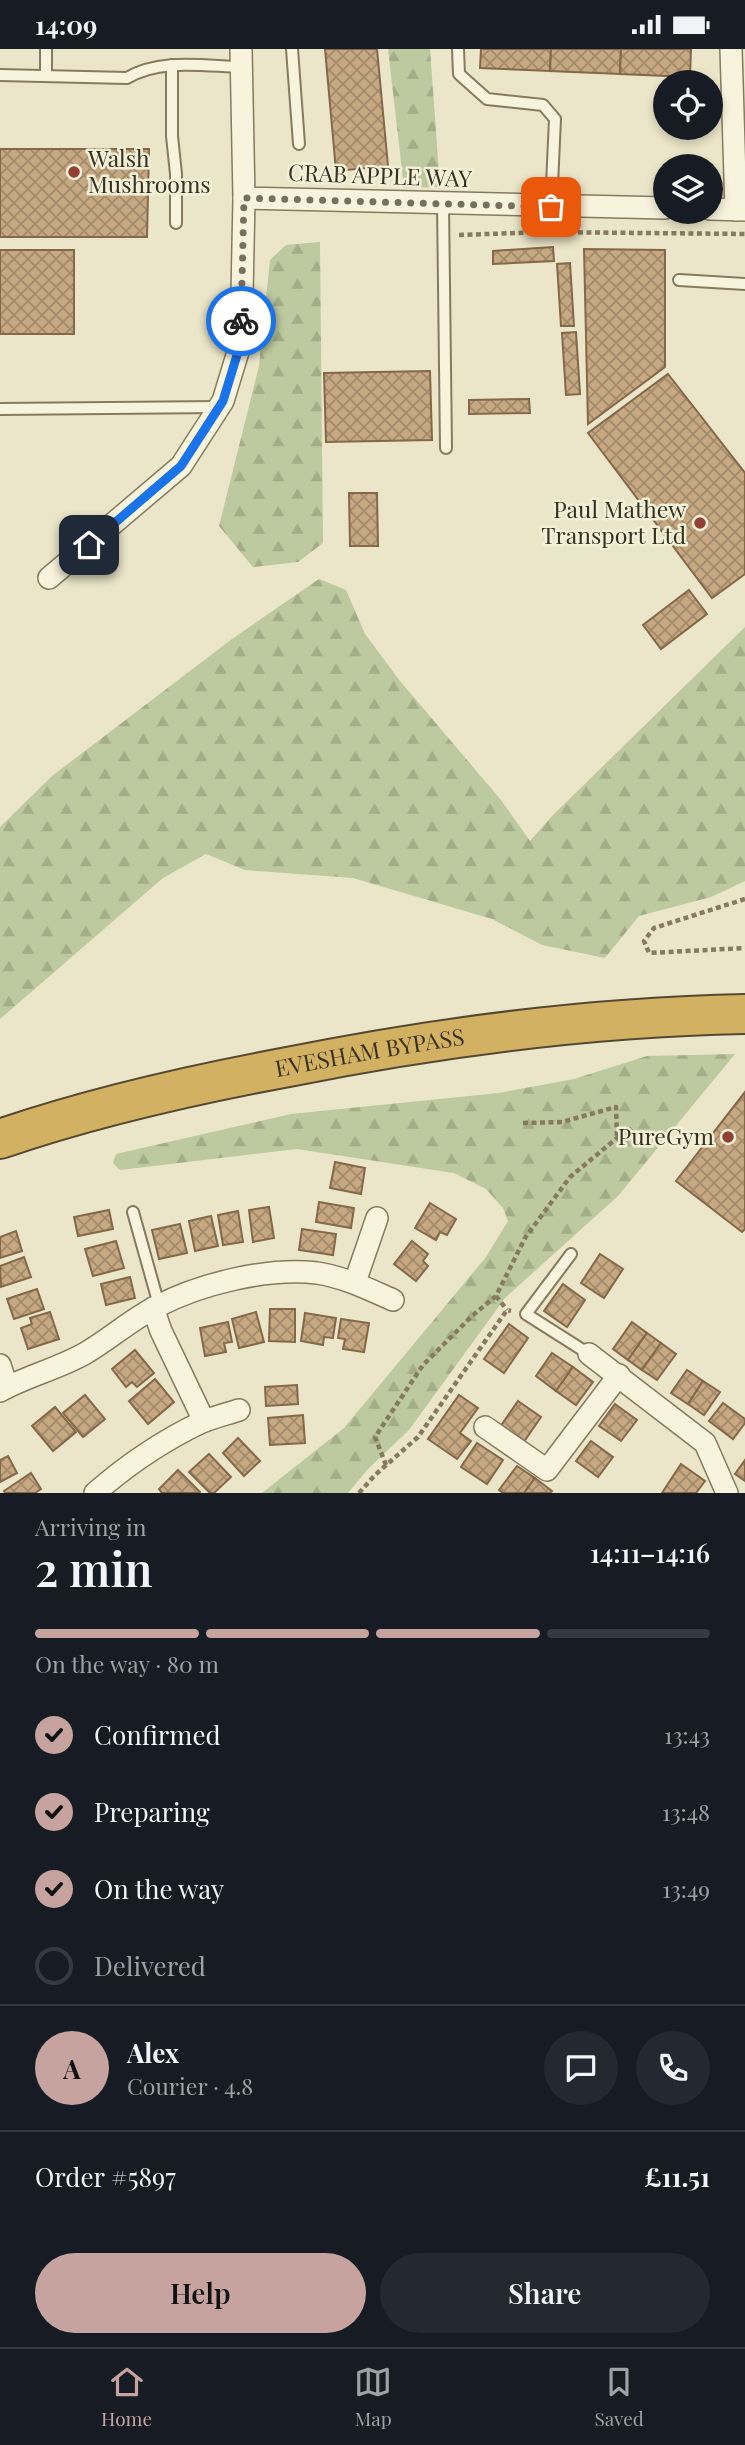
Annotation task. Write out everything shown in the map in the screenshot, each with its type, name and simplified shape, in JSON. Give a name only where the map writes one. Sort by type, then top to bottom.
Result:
[{"type":"highway","name":"EVESHAM BYPASS","points":[[0,1139],[36,1127],[215,1081],[356,1053],[516,1030],[647,1018],[745,1014]]},
{"type":"street","points":[[49,579],[181,466],[223,401],[241,342],[244,198],[241,58]]},
{"type":"street","points":[[736,63],[740,210]]},
{"type":"street","name":"CRAB APPLE WAY","points":[[244,198],[653,208]]},
{"type":"street","points":[[355,1282],[377,1218]]},
{"type":"street","points":[[0,1365],[4,1389],[84,1354],[156,1307],[184,1293],[224,1281],[290,1272],[318,1273],[355,1282],[393,1300]]},
{"type":"street","points":[[156,1307],[161,1331],[204,1421]]},
{"type":"street","points":[[589,1354],[705,1443],[727,1493]]},
{"type":"street","points":[[485,1427],[547,1470],[619,1375]]},
{"type":"street","points":[[95,1493],[163,1443],[204,1421],[239,1410]]},
{"type":"lane","points":[[46,49],[46,76]]},
{"type":"lane","points":[[292,49],[299,144]]},
{"type":"lane","points":[[458,49],[459,74],[487,99],[543,105],[555,119],[551,207]]},
{"type":"lane","points":[[0,75],[127,78],[140,70],[241,58]]},
{"type":"lane","points":[[172,65],[176,223]]},
{"type":"lane","points":[[443,203],[446,448]]},
{"type":"lane","points":[[678,280],[745,284]]},
{"type":"lane","points":[[0,409],[219,408]]},
{"type":"lane","points":[[134,1212],[156,1307]]},
{"type":"lane","points":[[571,1254],[526,1314],[589,1354]]},
{"type":"path","points":[[443,236],[545,232],[745,234]]},
{"type":"path","points":[[745,899],[654,928],[644,941],[649,953],[745,948]]},
{"type":"path","points":[[523,1123],[562,1122],[617,1107],[617,1138]]},
{"type":"path","points":[[386,1465],[375,1437],[423,1365],[496,1296],[526,1238],[570,1177],[632,1129]]},
{"type":"path","points":[[496,1296],[507,1310],[526,1314]]},
{"type":"path","points":[[359,1493],[418,1437],[507,1310]]},
{"type":"green space","points":[[388,49],[430,49],[440,187],[404,188]]},
{"type":"green space","points":[[320,242],[323,543],[298,562],[253,567],[219,526],[259,366],[270,260],[286,245]]},
{"type":"green space","points":[[319,579],[346,590],[365,634],[400,681],[501,800],[530,841],[552,816],[745,627],[745,881],[711,897],[639,916],[605,958],[542,945],[492,919],[353,878],[245,870],[206,854],[163,878],[0,1019],[0,827],[52,776],[232,639]]},
{"type":"green space","points":[[735,1054],[618,1196],[505,1298],[409,1430],[368,1469],[348,1493],[262,1493],[344,1428],[486,1257],[508,1221],[503,1208],[486,1189],[454,1173],[297,1149],[120,1170],[113,1163],[116,1154],[291,1114],[499,1093],[574,1079],[647,1056]]},
{"type":"building","points":[[325,49],[377,49],[388,166],[336,171]]},
{"type":"building","points":[[481,49],[551,49],[550,71],[480,68]]},
{"type":"building","points":[[551,49],[621,49],[620,74],[550,71]]},
{"type":"building","points":[[621,49],[691,49],[690,70],[653,70],[653,75],[620,74]]},
{"type":"building","name":"Walsh Mushrooms","points":[[0,149],[149,149],[147,237],[0,237]]},
{"type":"building","points":[[553,247],[554,261],[493,264],[493,251]]},
{"type":"building","points":[[584,249],[665,250],[665,367],[588,424]]},
{"type":"building","name":"Walsh Mushrooms","points":[[0,250],[74,250],[74,334],[0,334]]},
{"type":"building","points":[[570,263],[574,326],[561,326],[557,264]]},
{"type":"building","points":[[576,332],[580,394],[566,395],[562,333]]},
{"type":"building","points":[[430,371],[432,440],[326,442],[324,373]]},
{"type":"building","name":"Paul Mathew Transport Ltd","points":[[668,374],[745,473],[745,574],[712,598],[588,433]]},
{"type":"building","points":[[529,399],[530,413],[469,414],[469,400]]},
{"type":"building","points":[[349,493],[377,493],[378,546],[350,546]]},
{"type":"building","points":[[689,590],[707,614],[661,649],[643,625]]},
{"type":"building","name":"PureGym","points":[[745,1092],[745,1229],[742,1232],[676,1181]]},
{"type":"building","points":[[335,1162],[365,1168],[361,1194],[330,1188]]},
{"type":"building","points":[[319,1202],[354,1208],[351,1228],[316,1222]]},
{"type":"building","points":[[430,1203],[456,1219],[447,1235],[440,1232],[436,1240],[415,1228]]},
{"type":"building","points":[[269,1207],[274,1238],[253,1242],[249,1210]]},
{"type":"building","points":[[109,1210],[113,1229],[78,1236],[74,1217]]},
{"type":"building","points":[[238,1211],[243,1242],[223,1245],[218,1215]]},
{"type":"building","points":[[211,1216],[218,1246],[195,1251],[189,1221]]},
{"type":"building","points":[[180,1224],[187,1253],[159,1259],[152,1230]]},
{"type":"building","points":[[302,1229],[336,1234],[333,1255],[299,1250]]},
{"type":"building","points":[[16,1231],[22,1251],[0,1258],[0,1237]]},
{"type":"building","points":[[116,1241],[124,1268],[93,1276],[85,1249]]},
{"type":"building","points":[[412,1241],[428,1254],[423,1261],[428,1266],[416,1281],[394,1264]]},
{"type":"building","points":[[600,1254],[623,1269],[604,1298],[581,1283]]},
{"type":"building","points":[[24,1257],[31,1277],[1,1287],[0,1266]]},
{"type":"building","points":[[130,1277],[135,1298],[106,1305],[101,1284]]},
{"type":"building","points":[[563,1284],[585,1300],[567,1327],[544,1311]]},
{"type":"building","points":[[37,1289],[44,1309],[14,1319],[7,1299]]},
{"type":"building","points":[[270,1309],[295,1309],[295,1342],[269,1341]]},
{"type":"building","points":[[50,1312],[59,1339],[28,1349],[21,1328],[32,1324],[30,1318]]},
{"type":"building","points":[[256,1312],[264,1342],[239,1348],[232,1319]]},
{"type":"building","points":[[305,1313],[336,1318],[333,1338],[324,1337],[323,1345],[301,1341]]},
{"type":"building","points":[[341,1319],[369,1323],[364,1352],[343,1349],[345,1339],[338,1338]]},
{"type":"building","points":[[228,1322],[232,1342],[224,1343],[226,1352],[205,1356],[200,1328]]},
{"type":"building","points":[[632,1322],[647,1333],[628,1360],[613,1349]]},
{"type":"building","points":[[509,1324],[528,1338],[504,1373],[484,1359]]},
{"type":"building","points":[[647,1333],[661,1343],[642,1370],[628,1360]]},
{"type":"building","points":[[661,1343],[676,1354],[657,1380],[642,1370]]},
{"type":"building","points":[[135,1350],[154,1373],[137,1387],[132,1382],[126,1387],[112,1369]]},
{"type":"building","points":[[552,1353],[573,1367],[556,1391],[536,1376]]},
{"type":"building","points":[[573,1367],[593,1382],[576,1405],[556,1391]]},
{"type":"building","points":[[687,1370],[703,1381],[688,1404],[671,1393]]},
{"type":"building","points":[[155,1379],[174,1402],[148,1424],[129,1401]]},
{"type":"building","points":[[703,1381],[720,1392],[704,1415],[688,1404]]},
{"type":"building","points":[[297,1385],[298,1404],[266,1406],[265,1387]]},
{"type":"building","points":[[85,1395],[105,1419],[83,1437],[63,1413]]},
{"type":"building","points":[[459,1395],[478,1408],[460,1433],[471,1441],[457,1459],[428,1439]]},
{"type":"building","points":[[518,1401],[541,1417],[523,1443],[500,1427]]},
{"type":"building","points":[[723,1403],[745,1419],[733,1439],[709,1421]]},
{"type":"building","points":[[615,1404],[637,1420],[621,1441],[599,1426]]},
{"type":"building","points":[[55,1407],[76,1432],[53,1451],[32,1426]]},
{"type":"building","points":[[303,1415],[305,1443],[270,1445],[268,1418]]},
{"type":"building","points":[[238,1438],[260,1461],[244,1476],[223,1453]]},
{"type":"building","points":[[591,1441],[613,1457],[598,1477],[576,1461]]},
{"type":"building","points":[[477,1443],[503,1460],[487,1484],[461,1467]]},
{"type":"building","points":[[209,1454],[231,1477],[214,1493],[210,1493],[189,1472]]},
{"type":"building","points":[[8,1456],[17,1473],[0,1482],[0,1460]]},
{"type":"building","points":[[745,1460],[745,1481],[735,1474]]},
{"type":"building","points":[[681,1464],[705,1481],[696,1493],[662,1493]]},
{"type":"building","points":[[517,1466],[535,1478],[524,1493],[503,1493],[499,1490]]},
{"type":"building","points":[[178,1470],[199,1493],[162,1493],[159,1489]]},
{"type":"building","points":[[31,1473],[41,1489],[35,1493],[5,1493],[4,1491]]},
{"type":"building","points":[[535,1478],[552,1491],[524,1493]]},
{"type":"way so far","points":[[241,321],[244,198],[551,207]]},
{"type":"place","name":"Walsh Mushrooms","points":[[74,172]]},
{"type":"place","name":"Paul Mathew Transport Ltd","points":[[700,523]]},
{"type":"place","name":"PureGym","points":[[728,1137]]},
{"type":"route","points":[[89,545],[181,466],[223,401],[241,342],[241,321]]}]
